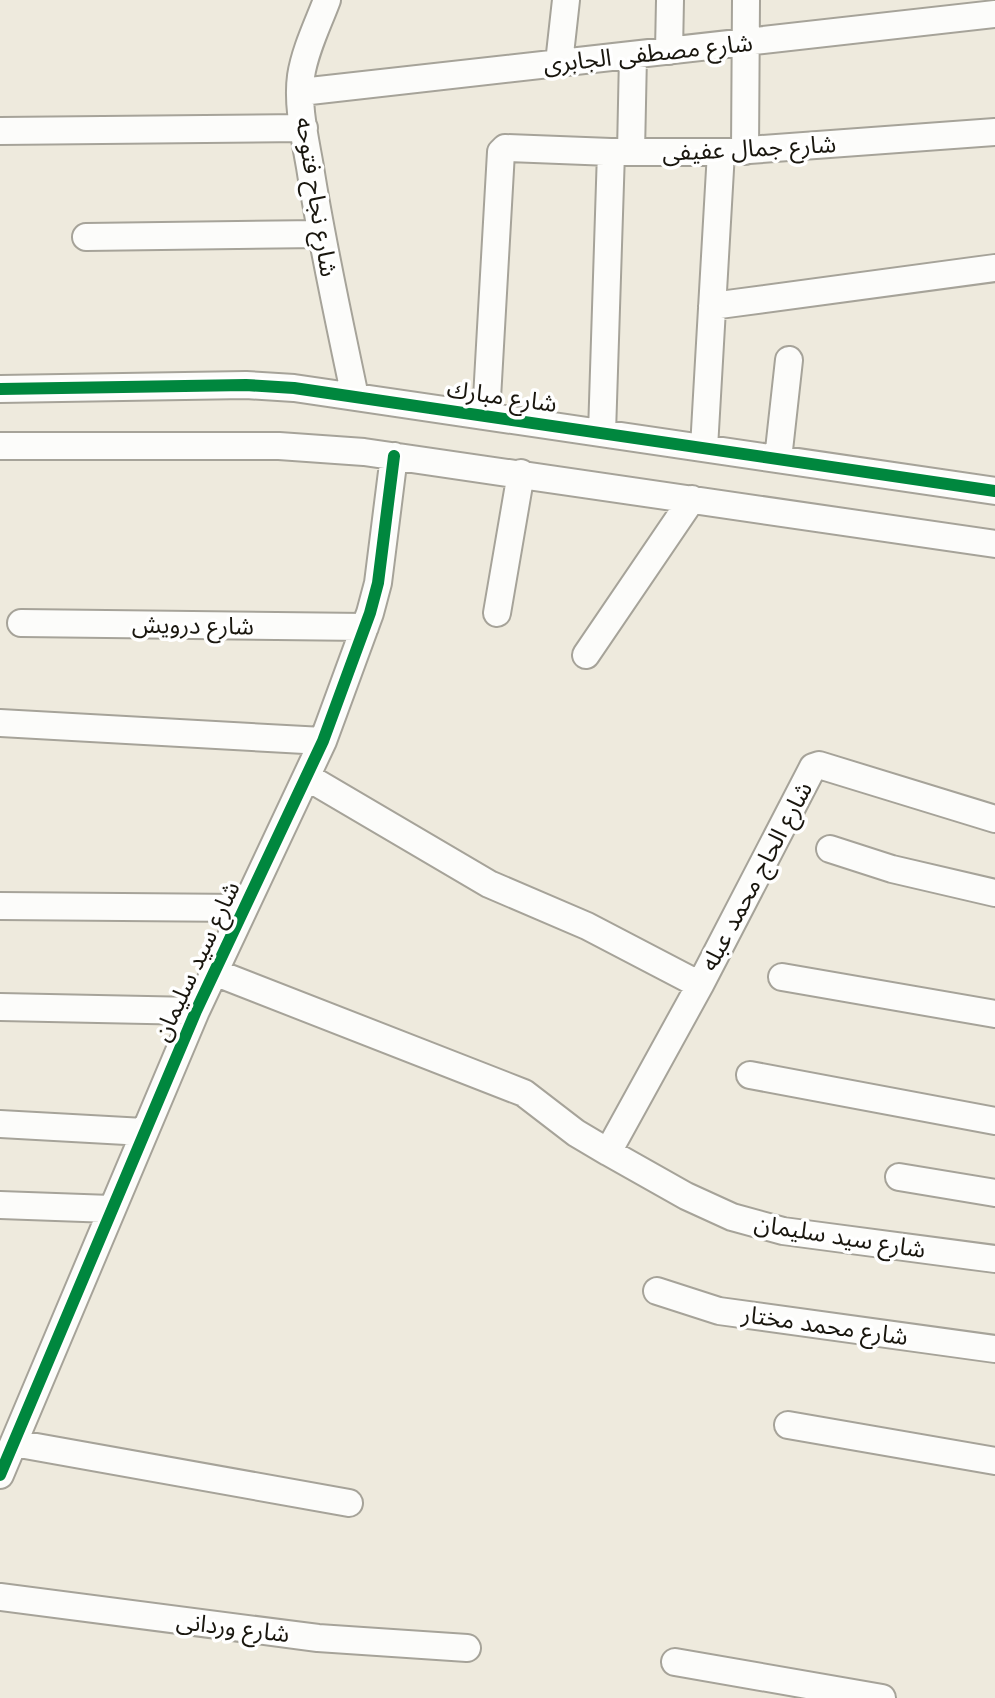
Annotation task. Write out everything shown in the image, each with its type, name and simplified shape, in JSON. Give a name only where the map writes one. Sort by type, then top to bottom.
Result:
[{"type":"street","name":"شارع نجاح فتوحه","points":[[327,0],[306,56],[301,92],[320,234],[355,397]]},
{"type":"street","points":[[559,63],[566,0]]},
{"type":"street","points":[[669,51],[670,0]]},
{"type":"street","points":[[704,448],[712,306],[733,152],[745,42],[746,0]]},
{"type":"street","name":"شارع مصطفى الجابرى","points":[[301,92],[995,14]]},
{"type":"street","points":[[602,433],[621,152],[633,55]]},
{"type":"street","points":[[0,131],[304,128]]},
{"type":"street","name":"شارع جمال عفيفى","points":[[486,416],[503,150],[733,152],[995,132]]},
{"type":"street","points":[[86,237],[320,234]]},
{"type":"street","points":[[712,306],[995,268]]},
{"type":"street","points":[[778,459],[789,360]]},
{"type":"street","name":"شارع مبارك","points":[[0,389],[246,385],[294,388],[995,491]]},
{"type":"street","points":[[0,446],[279,446],[394,456],[995,544]]},
{"type":"street","name":"شارع سيد سليمان","points":[[0,1475],[196,1011],[323,741],[378,583],[394,456]]},
{"type":"street","points":[[497,613],[521,473]]},
{"type":"street","points":[[586,655],[692,499]]},
{"type":"street","name":"شارع درويش","points":[[21,623],[365,627]]},
{"type":"street","points":[[0,723],[323,741]]},
{"type":"street","name":"شارع الحاج محمد عبله","points":[[608,1152],[815,766],[995,819]]},
{"type":"street","points":[[307,777],[489,884],[587,926],[700,985]]},
{"type":"street","points":[[830,849],[892,869],[995,893]]},
{"type":"street","points":[[0,906],[244,908]]},
{"type":"street","name":"شارع سيد سليمان","points":[[214,972],[524,1093],[576,1133],[686,1196],[732,1217],[783,1231],[995,1259]]},
{"type":"street","points":[[782,977],[995,1014]]},
{"type":"street","points":[[0,1007],[196,1011]]},
{"type":"street","points":[[750,1075],[995,1121]]},
{"type":"street","points":[[0,1124],[144,1132]]},
{"type":"street","points":[[899,1177],[995,1193]]},
{"type":"street","points":[[0,1205],[111,1209]]},
{"type":"street","name":"شارع محمد مختار","points":[[657,1291],[719,1311],[995,1349]]},
{"type":"street","points":[[788,1425],[995,1461]]},
{"type":"street","points":[[14,1443],[349,1503]]},
{"type":"street","name":"شارع وردانى","points":[[0,1597],[318,1638],[467,1648]]},
{"type":"street","points":[[675,1662],[788,1690],[882,1698]]},
{"type":"cycle path","points":[[0,389],[246,385],[294,388],[995,491]]},
{"type":"cycle path","points":[[0,1475],[196,1011],[323,741],[378,583],[394,456]]}]
